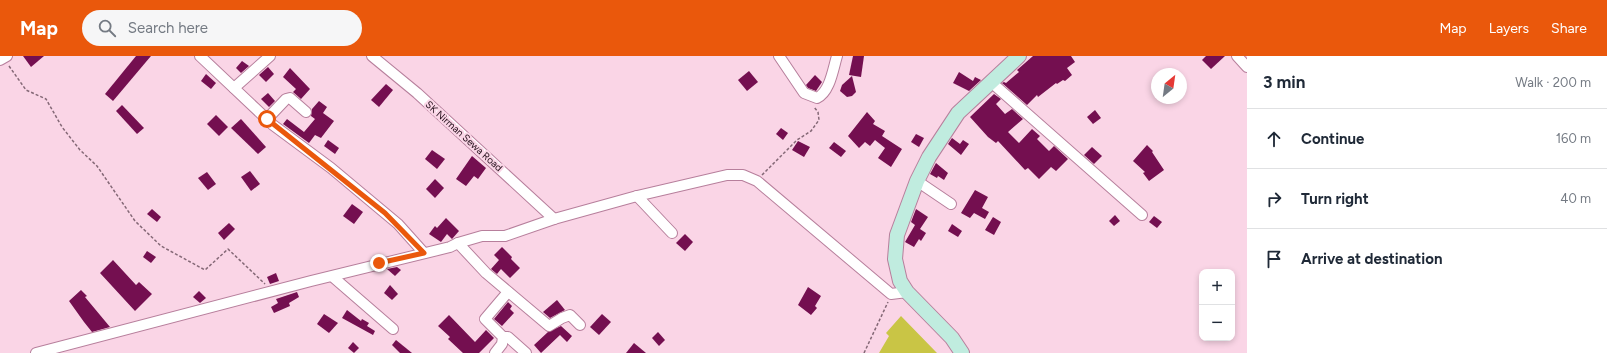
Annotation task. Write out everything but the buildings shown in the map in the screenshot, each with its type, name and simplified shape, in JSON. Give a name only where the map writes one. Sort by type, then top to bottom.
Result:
[{"type":"street","points":[[200,56],[267,119],[385,213],[424,253]]},
{"type":"street","points":[[234,88],[270,56]]},
{"type":"street","name":"SK Nirman Sewa Road","points":[[373,56],[417,93],[554,219]]},
{"type":"street","points":[[779,56],[804,92],[817,98],[821,96],[832,76],[836,56]]},
{"type":"street","points":[[1237,56],[1247,66]]},
{"type":"street","points":[[962,353],[952,338],[907,292],[900,281],[895,260],[897,235],[917,181],[929,157],[958,113],[1014,58]]},
{"type":"street","points":[[991,82],[1142,215]]},
{"type":"street","points":[[267,119],[286,99],[290,98],[306,112]]},
{"type":"street","points":[[36,353],[272,291],[333,277],[367,266],[450,247],[482,236],[505,236],[554,219],[637,196],[727,175],[743,175],[757,181],[892,294],[907,292]]},
{"type":"street","points":[[917,181],[950,204]]},
{"type":"street","points":[[637,196],[672,233]]},
{"type":"street","points":[[458,243],[486,273],[549,326],[562,318],[570,316],[580,325]]},
{"type":"street","points":[[333,277],[393,329]]},
{"type":"street","points":[[508,292],[485,319],[503,336],[508,337],[526,353]]},
{"type":"street","points":[[495,353],[502,344],[503,336]]},
{"type":"path","points":[[4,58],[26,90],[46,99],[62,127],[80,150],[97,166],[135,221],[162,246],[205,270],[228,249],[257,275],[272,291]]},
{"type":"path","points":[[757,181],[783,152],[797,140],[810,132],[820,120],[818,112],[804,92]]},
{"type":"path","points":[[864,353],[892,294]]},
{"type":"shaded area","points":[[901,316],[937,353],[879,353],[889,336],[886,333]]},
{"type":"route","points":[[267,119],[331,168],[398,224],[424,253],[379,263]]}]
